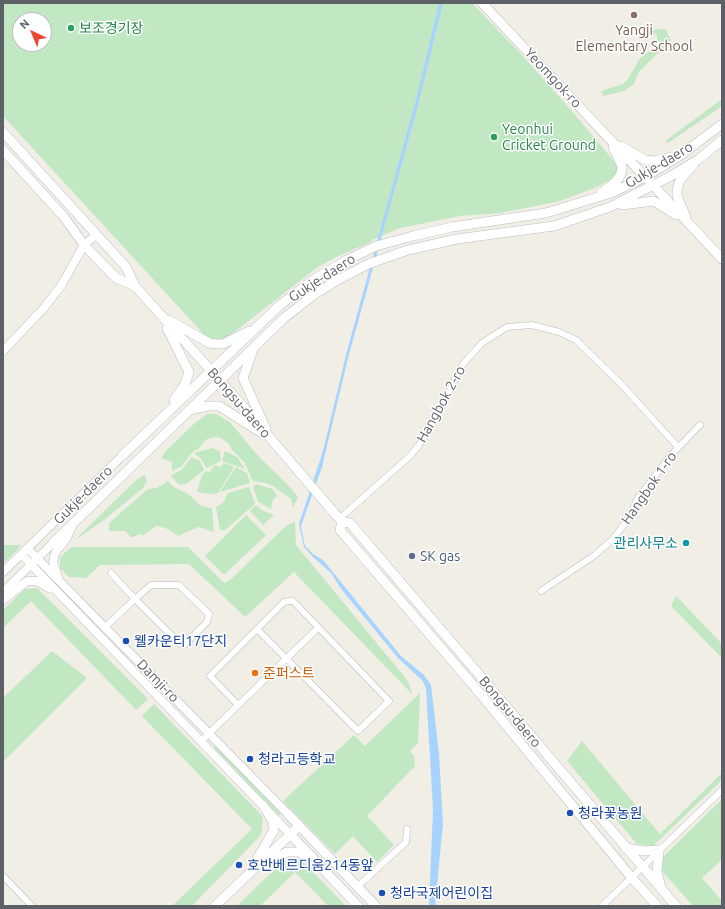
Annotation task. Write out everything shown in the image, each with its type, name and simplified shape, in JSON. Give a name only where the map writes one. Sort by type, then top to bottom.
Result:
[{"type":"main road","name":"Yeomgok-ro","points":[[483,3],[722,259]]},
{"type":"main road","name":"Gukje-daero","points":[[122,456],[280,305],[308,284],[357,255],[397,240],[452,227],[546,213],[620,189],[646,177],[681,155],[722,124]]},
{"type":"main road","name":"Bongsu-daero","points":[[3,132],[126,267],[135,286],[271,439],[340,520],[350,523],[625,848],[676,906]]},
{"type":"main road","points":[[609,138],[645,160],[655,161],[681,155]]},
{"type":"main road","points":[[594,198],[616,182],[621,174],[622,166],[609,138]]},
{"type":"main road","name":"Gukje-daero","points":[[53,544],[219,380],[300,305],[327,286],[356,270],[392,255],[457,239],[554,226],[610,207],[654,186],[699,159],[722,140]]},
{"type":"main road","name":"Bongsu-daero","points":[[3,150],[64,217],[84,245],[116,278],[135,286]]},
{"type":"main road","points":[[689,224],[677,190],[680,180],[699,159]]},
{"type":"main road","points":[[610,207],[654,201],[689,224]]},
{"type":"main road","points":[[161,315],[209,343],[216,344],[229,341],[257,327]]},
{"type":"main road","points":[[160,419],[185,384],[189,372],[187,365],[161,315]]},
{"type":"main road","points":[[254,348],[243,378],[271,439]]},
{"type":"main road","points":[[185,414],[208,406],[219,406],[271,439]]},
{"type":"main road","name":"Bongsu-daero","points":[[340,520],[340,530],[473,685],[606,847],[657,906]]},
{"type":"main road","points":[[246,877],[274,830],[273,822],[263,805]]},
{"type":"main road","points":[[288,814],[376,906]]},
{"type":"main road","points":[[215,906],[299,826]]},
{"type":"main road","points":[[290,834],[317,865],[358,906]]},
{"type":"main road","points":[[606,847],[614,847],[616,837]]},
{"type":"main road","points":[[625,848],[645,851],[660,850],[658,871],[661,889]]},
{"type":"main road","points":[[246,877],[288,852],[302,853],[317,865]]},
{"type":"main road","points":[[657,906],[658,897],[665,896],[669,898]]},
{"type":"street","points":[[3,351],[43,308],[61,286],[84,245],[96,235]]},
{"type":"street","name":"Hangbok 2-ro","points":[[340,520],[415,451],[433,424],[463,364],[482,343],[507,327],[532,325],[559,332],[576,340],[622,385],[678,447]]},
{"type":"street","points":[[247,337],[241,346],[241,352],[254,348]]},
{"type":"street","points":[[174,406],[183,405],[185,414]]},
{"type":"street","name":"Hangbok 1-ro","points":[[541,591],[594,555],[613,539],[628,519],[638,498],[678,447],[700,425]]},
{"type":"street","name":"Gukje-daero","points":[[3,572],[122,456]]},
{"type":"street","points":[[66,586],[55,570],[53,558],[58,548],[67,538],[72,526]]},
{"type":"street","name":"Gukje-daero","points":[[3,592],[53,544]]},
{"type":"street","name":"Damji-ro","points":[[25,552],[35,562],[66,586],[288,814]]},
{"type":"street","points":[[35,562],[58,593],[290,834]]},
{"type":"street","points":[[105,627],[135,600],[151,585],[179,585],[209,614],[207,622],[184,645],[180,644],[135,600],[111,573]]},
{"type":"street","points":[[3,600],[23,583],[33,580],[37,580],[58,593]]},
{"type":"street","points":[[58,593],[51,582],[52,580],[66,586]]},
{"type":"street","points":[[238,705],[210,676],[257,629],[284,602],[289,601],[293,601],[389,701],[358,731],[257,629]]},
{"type":"street","points":[[201,741],[318,628]]},
{"type":"street","points":[[602,906],[722,790]]},
{"type":"street","points":[[358,887],[406,842],[407,829]]},
{"type":"street","points":[[3,876],[32,906]]},
{"type":"green space","points":[[3,3],[472,3],[522,55],[618,166],[617,173],[610,180],[597,187],[560,201],[501,213],[460,216],[400,228],[336,257],[318,267],[223,340],[214,341],[206,337],[3,116]]},
{"type":"green space","points":[[665,29],[671,40],[639,72],[634,84],[624,91],[603,96],[601,92],[604,90],[623,84],[628,79],[640,58],[657,46],[657,35],[647,30]]},
{"type":"green space","points":[[722,99],[722,106],[668,143],[666,141],[668,139]]},
{"type":"green space","points":[[208,414],[216,414],[230,422],[259,457],[288,485],[298,497],[293,507],[291,499],[273,486],[253,481],[244,462],[233,451],[229,444],[221,438],[216,437],[207,439],[199,449],[194,451],[189,456],[182,466],[172,471],[172,462],[161,458],[167,450],[196,422]]},
{"type":"green space","points":[[213,448],[220,452],[221,459],[219,462],[206,468],[202,460],[194,453]]},
{"type":"green space","points":[[225,451],[237,457],[245,469],[222,461]]},
{"type":"green space","points":[[192,457],[200,461],[204,470],[189,482],[182,485],[178,484],[171,476],[181,470]]},
{"type":"green space","points":[[224,463],[233,466],[233,469],[218,493],[210,494],[197,492],[202,475],[207,471],[209,473],[215,465],[221,467]]},
{"type":"green space","points":[[236,467],[247,473],[250,483],[220,492]]},
{"type":"green space","points":[[145,475],[147,481],[143,488],[104,520],[75,540],[137,479]]},
{"type":"green space","points":[[168,481],[174,487],[188,494],[201,506],[212,508],[214,532],[198,527],[178,536],[168,529],[157,526],[143,535],[139,534],[131,537],[125,531],[109,531],[109,523],[148,489],[157,488]]},
{"type":"green space","points":[[256,484],[272,489],[275,492],[277,496],[273,499],[271,509],[258,502],[253,487]]},
{"type":"green space","points":[[249,487],[255,504],[225,530],[220,530],[216,507],[223,503],[228,493]]},
{"type":"green space","points":[[256,505],[263,511],[274,515],[263,525],[250,511]]},
{"type":"green space","points":[[246,515],[266,535],[224,575],[205,556]]},
{"type":"green space","points":[[295,522],[296,545],[408,681],[412,694],[294,572],[245,617],[189,564],[100,565],[86,578],[69,577],[60,568],[60,557],[71,547],[188,547],[224,583],[230,580],[286,526]]},
{"type":"green space","points":[[3,545],[22,545],[3,564]]},
{"type":"green space","points":[[37,588],[148,699],[136,710],[31,601],[3,628],[3,610],[25,589]]},
{"type":"green space","points":[[676,596],[722,644],[722,658],[671,606]]},
{"type":"green space","points":[[52,651],[87,678],[3,762],[3,698]]},
{"type":"green space","points":[[420,693],[418,743],[410,751],[414,756],[415,766],[367,816],[394,845],[377,862],[353,836],[335,854],[283,801],[354,735],[365,746]]},
{"type":"green space","points":[[154,704],[263,817],[261,835],[192,906],[172,906],[252,829],[142,716]]},
{"type":"green space","points":[[582,741],[660,834],[722,773],[722,780],[653,846],[637,844],[567,761]]},
{"type":"green space","points":[[215,745],[280,813],[280,815],[278,815],[214,748]]},
{"type":"green space","points":[[722,799],[722,860],[702,878],[722,901],[722,906],[693,906],[662,871],[663,857]]},
{"type":"green space","points":[[284,860],[301,860],[346,906],[328,906],[295,872],[260,906],[237,906]]},
{"type":"water","points":[[439,3],[443,3],[418,105],[348,358],[322,467],[301,526],[305,546],[313,554],[323,560],[401,656],[424,675],[431,685],[439,754],[443,823],[435,906],[429,906],[433,809],[426,688],[422,680],[398,658],[342,590],[331,573],[304,547],[299,524],[323,451],[347,351],[417,96]]},
{"type":"place","name":"Yangji Elementary School","points":[[634,15]]},
{"type":"place","name":"보조경기장","points":[[71,28]]},
{"type":"place","name":"Yeonhui Cricket Ground","points":[[494,137]]},
{"type":"place","name":"관리사무소","points":[[686,543]]},
{"type":"place","name":"SK gas","points":[[412,556]]},
{"type":"place","name":"웰카운티17단지","points":[[126,641]]},
{"type":"place","name":"준퍼스트","points":[[255,673]]},
{"type":"place","name":"청라고등학교","points":[[250,759]]},
{"type":"place","name":"청라꽃농원","points":[[570,813]]},
{"type":"place","name":"호반베르디움214동앞","points":[[239,865]]},
{"type":"place","name":"청라국제어린이집","points":[[382,893]]}]
